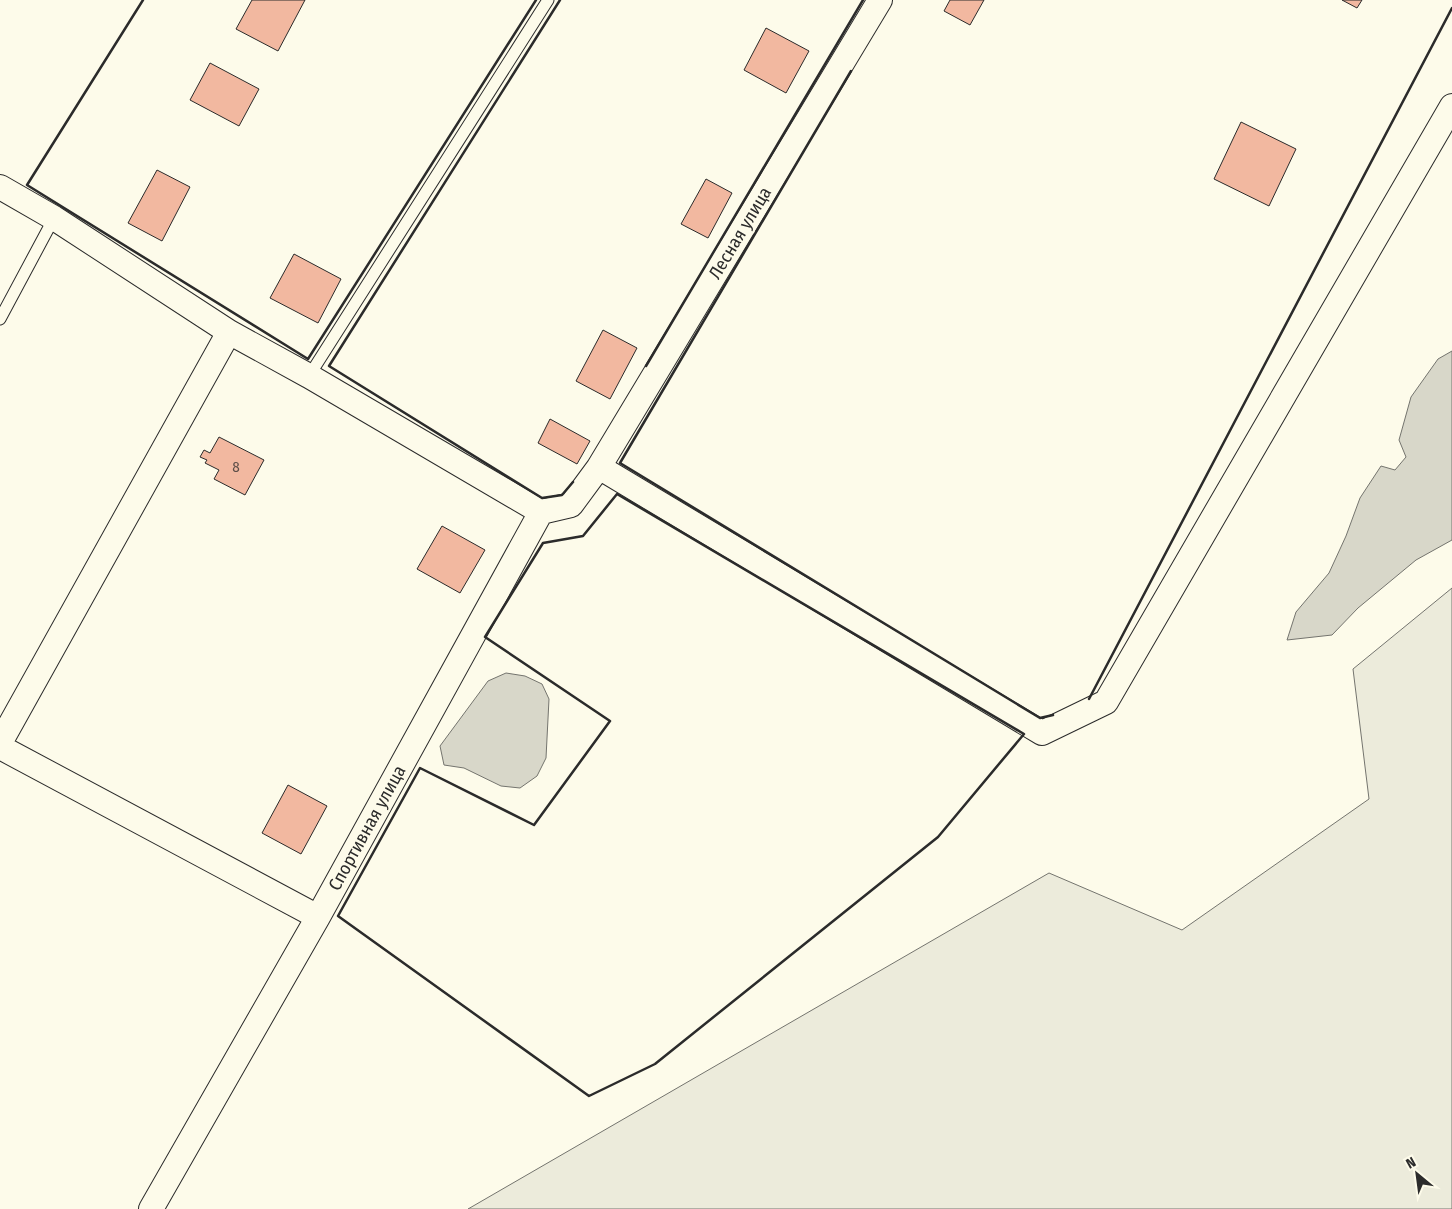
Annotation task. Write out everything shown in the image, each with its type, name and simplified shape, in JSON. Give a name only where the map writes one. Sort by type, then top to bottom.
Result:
[{"type":"street","name":"Лесная улица","points":[[599,467],[880,0]]},
{"type":"street","points":[[0,187],[54,218],[229,332],[309,376],[541,512],[571,505],[599,467],[1042,733],[1106,702],[1452,106]]},
{"type":"street","points":[[229,332],[0,745],[318,917]]},
{"type":"street","name":"Спортивная улица","points":[[151,1209],[318,917],[541,512]]},
{"type":"lane","points":[[309,376],[548,0]]},
{"type":"lane","points":[[0,319],[54,218]]},
{"type":"shaded area","points":[[1452,351],[1452,540],[1416,560],[1358,608],[1332,635],[1287,640],[1296,612],[1329,573],[1346,536],[1360,498],[1381,466],[1395,470],[1406,457],[1399,440],[1411,397],[1438,359]]},
{"type":"shaded area","points":[[1452,588],[1452,1209],[468,1209],[1049,873],[1182,930],[1369,799],[1353,669]]},
{"type":"shaded area","points":[[506,673],[525,676],[542,684],[549,699],[546,758],[537,776],[520,788],[501,786],[464,768],[444,765],[440,746],[488,681]]},
{"type":"building","points":[[252,0],[305,0],[278,51],[236,29]]},
{"type":"building","points":[[950,0],[984,0],[970,25],[944,11]]},
{"type":"building","points":[[1342,0],[1362,0],[1357,8]]},
{"type":"building","points":[[766,28],[809,51],[786,93],[744,70]]},
{"type":"building","points":[[210,63],[259,89],[239,126],[190,100]]},
{"type":"building","points":[[1241,122],[1296,149],[1269,206],[1214,179]]},
{"type":"building","points":[[157,170],[190,187],[162,241],[128,223]]},
{"type":"building","points":[[706,179],[732,193],[708,238],[681,224]]},
{"type":"building","points":[[294,254],[341,279],[318,323],[270,298]]},
{"type":"building","points":[[603,330],[637,348],[610,399],[576,381]]},
{"type":"building","points":[[550,419],[590,441],[577,464],[538,443]]},
{"type":"building","points":[[219,437],[264,460],[245,495],[214,479],[219,470],[205,463],[207,460],[200,457],[204,450],[210,453]]},
{"type":"building","points":[[442,526],[485,550],[460,593],[417,569]]},
{"type":"building","points":[[288,785],[327,806],[301,854],[262,833]]},
{"type":"wall","points":[[143,0],[27,185],[308,359],[536,0]]},
{"type":"wall","points":[[560,0],[329,366],[542,498],[562,495],[573,482]]},
{"type":"wall","points":[[646,366],[863,0]]},
{"type":"wall","points":[[1089,699],[1452,8]]},
{"type":"wall","points":[[851,71],[620,463],[1040,718],[1053,715]]},
{"type":"wall","points":[[617,494],[1024,734],[938,837],[655,1064],[589,1096],[338,916],[420,768],[534,825],[610,721],[485,637],[543,543],[583,536],[617,494]]}]
